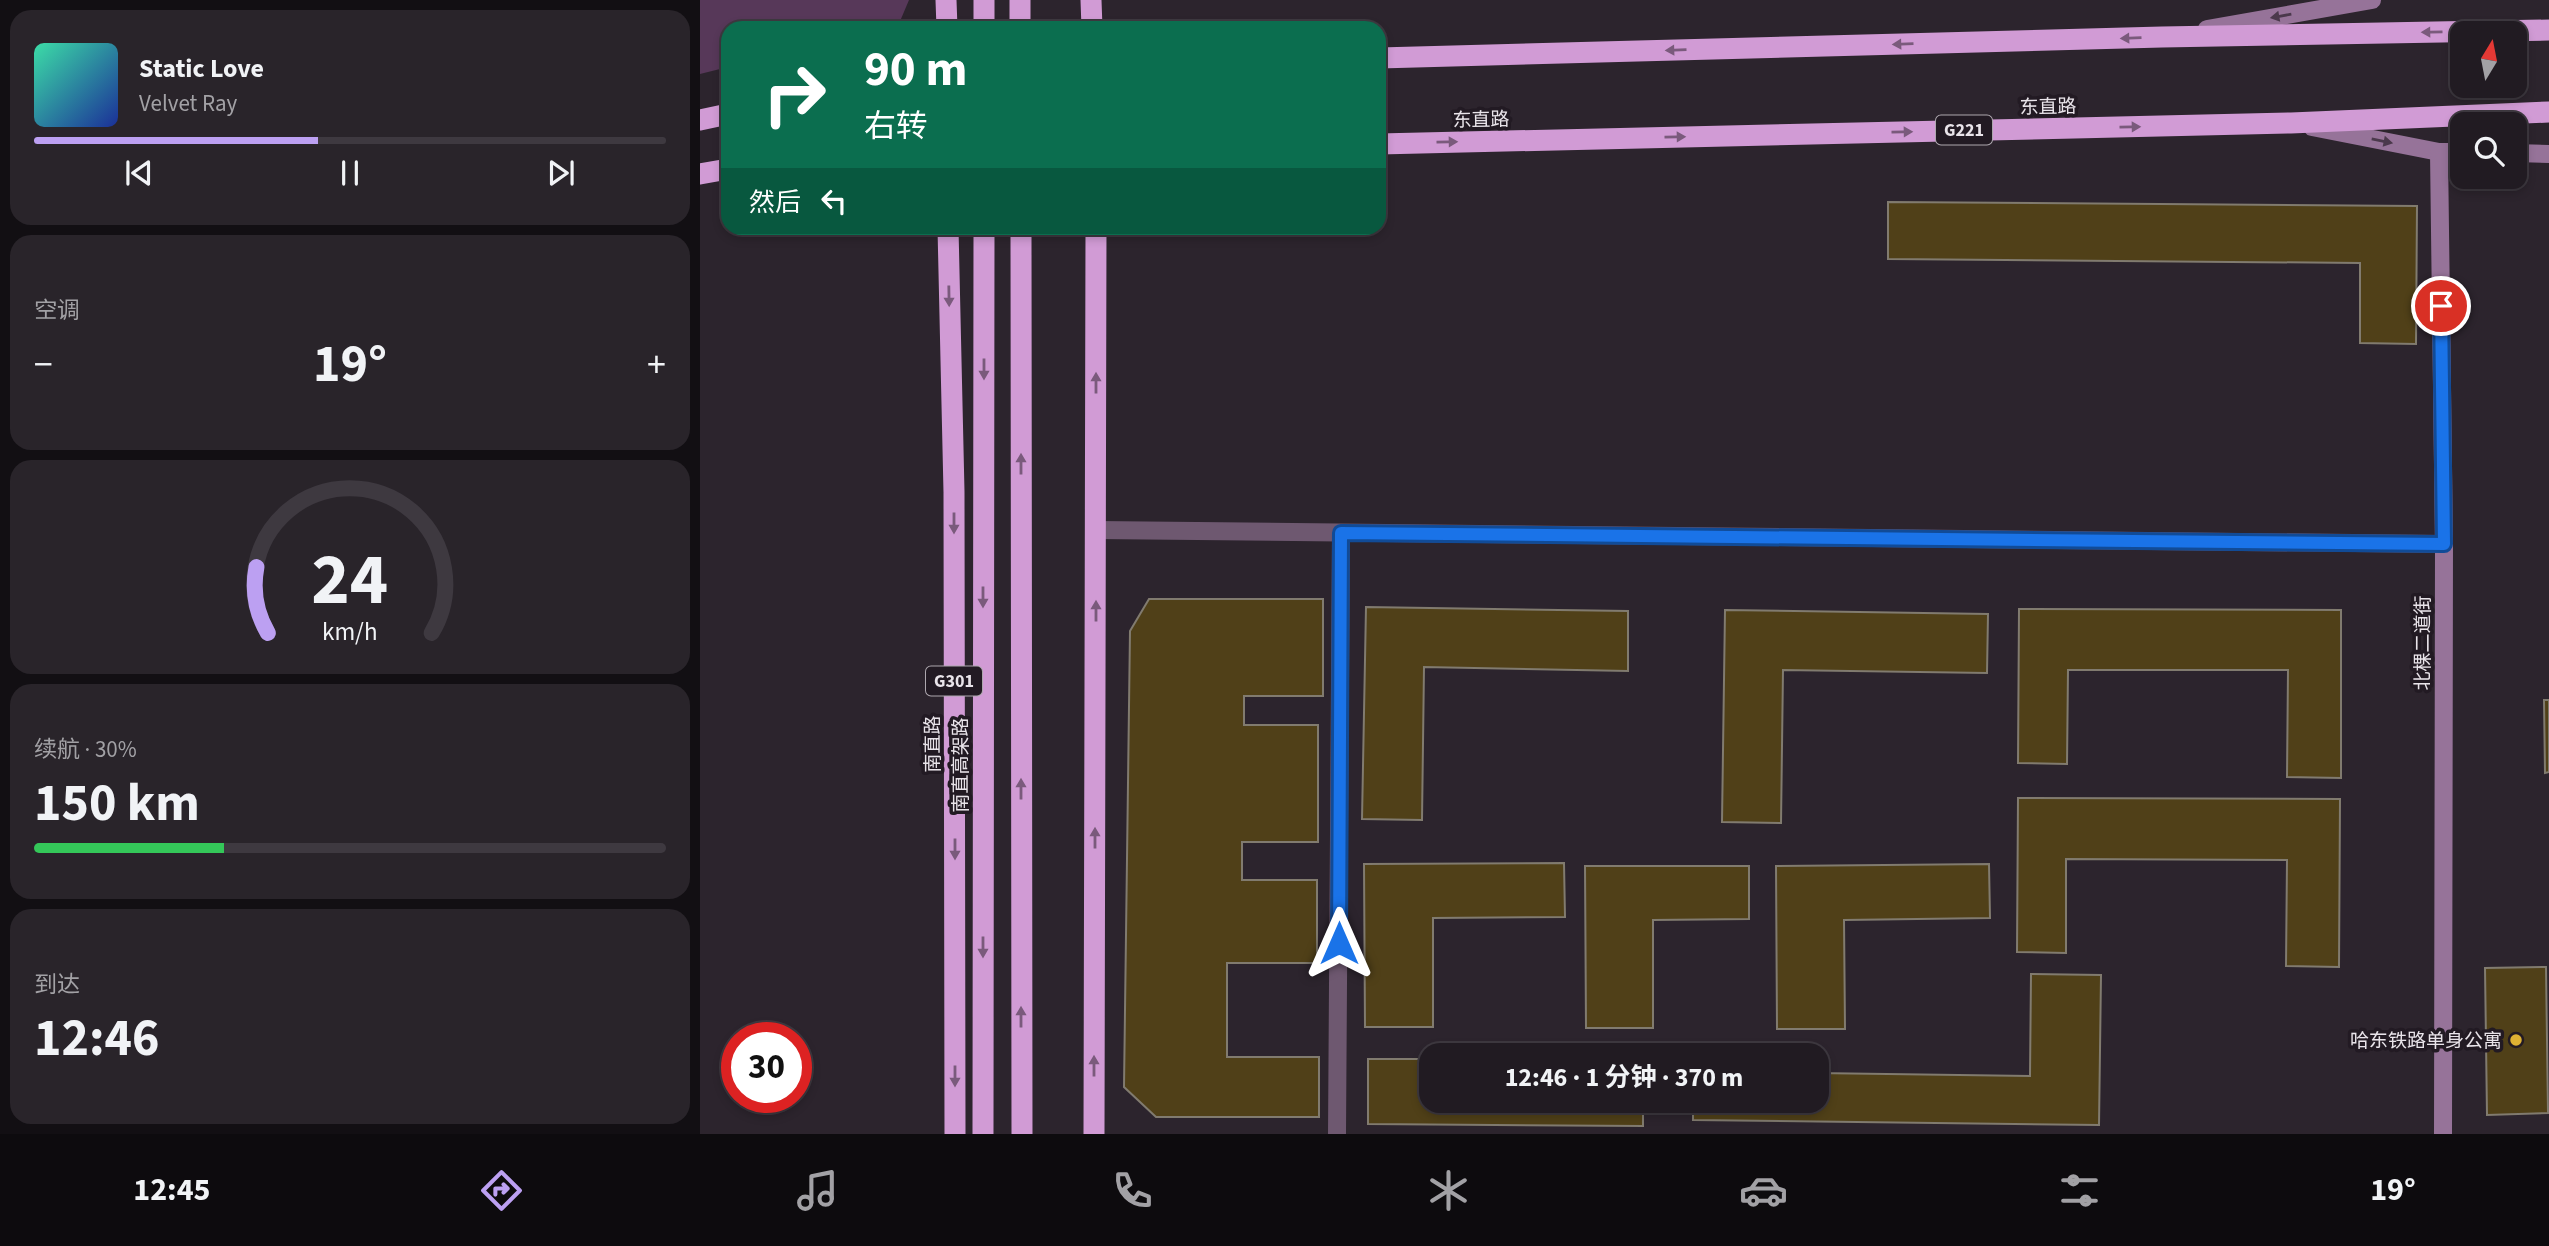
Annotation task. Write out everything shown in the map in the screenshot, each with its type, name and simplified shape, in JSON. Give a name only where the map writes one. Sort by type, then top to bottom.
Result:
[{"type":"highway","points":[[946,0],[947,21]]},
{"type":"highway","points":[[984,0],[984,21]]},
{"type":"highway","points":[[1020,0],[1020,21]]},
{"type":"highway","points":[[1091,0],[1092,21]]},
{"type":"highway","points":[[1386,58],[2162,37],[2549,30]]},
{"type":"highway","name":"东直路","points":[[1386,144],[2291,123],[2549,112]]},
{"type":"highway","points":[[700,120],[721,116]]},
{"type":"highway","points":[[700,174],[721,170]]},
{"type":"highway","name":"南直路","points":[[948,235],[954,492],[955,1134]]},
{"type":"highway","name":"南直高架路","points":[[983,1134],[984,235]]},
{"type":"highway","points":[[1021,235],[1022,1134]]},
{"type":"highway","points":[[1094,1134],[1096,235]]},
{"type":"street","points":[[2162,37],[2372,0]]},
{"type":"street","points":[[2291,123],[2450,152]]},
{"type":"street","name":"北棵二道街","points":[[2439,152],[2444,544],[2444,1134]]},
{"type":"street","points":[[2527,153],[2549,154]]},
{"type":"street","points":[[1096,530],[2444,544]]},
{"type":"street","points":[[1337,1134],[1341,533]]},
{"type":"shaded area","points":[[700,0],[909,0],[900,21],[721,21],[721,69],[700,74]]},
{"type":"building","points":[[1888,202],[2417,206],[2416,344],[2360,343],[2360,263],[1888,259]]},
{"type":"building","points":[[1149,599],[1323,599],[1323,696],[1244,696],[1244,725],[1318,725],[1318,842],[1242,842],[1242,880],[1317,880],[1317,963],[1227,963],[1227,1057],[1319,1057],[1319,1117],[1156,1117],[1124,1087],[1130,631]]},
{"type":"building","points":[[1366,607],[1628,611],[1628,671],[1424,667],[1422,820],[1362,819]]},
{"type":"building","points":[[2019,609],[2341,610],[2341,778],[2287,777],[2288,670],[2068,670],[2067,764],[2018,763]]},
{"type":"building","points":[[1725,610],[1988,614],[1987,673],[1783,670],[1781,823],[1722,822]]},
{"type":"building","points":[[2544,700],[2549,700],[2549,772],[2545,773]]},
{"type":"building","points":[[2018,798],[2340,799],[2339,967],[2286,966],[2287,860],[2066,859],[2066,953],[2017,952]]},
{"type":"building","points":[[1564,863],[1565,917],[1433,918],[1433,1027],[1365,1027],[1364,864]]},
{"type":"building","points":[[1989,864],[1990,918],[1844,920],[1845,1029],[1777,1029],[1776,866]]},
{"type":"building","points":[[1585,866],[1749,866],[1749,919],[1653,920],[1653,1028],[1586,1028]]},
{"type":"building","name":"哈东铁路单身公寓","points":[[2546,967],[2548,1113],[2487,1115],[2485,968]]},
{"type":"building","points":[[2031,974],[2101,975],[2099,1125],[1693,1120],[1693,1113],[1829,1113],[1829,1073],[2030,1076]]},
{"type":"building","points":[[1368,1059],[1419,1059],[1419,1113],[1643,1113],[1643,1126],[1368,1124]]},
{"type":"place","name":"哈东铁路单身公寓","points":[[2516,1040]]},
{"type":"route","points":[[1339,943],[1341,533],[2444,544],[2441,306]]}]
